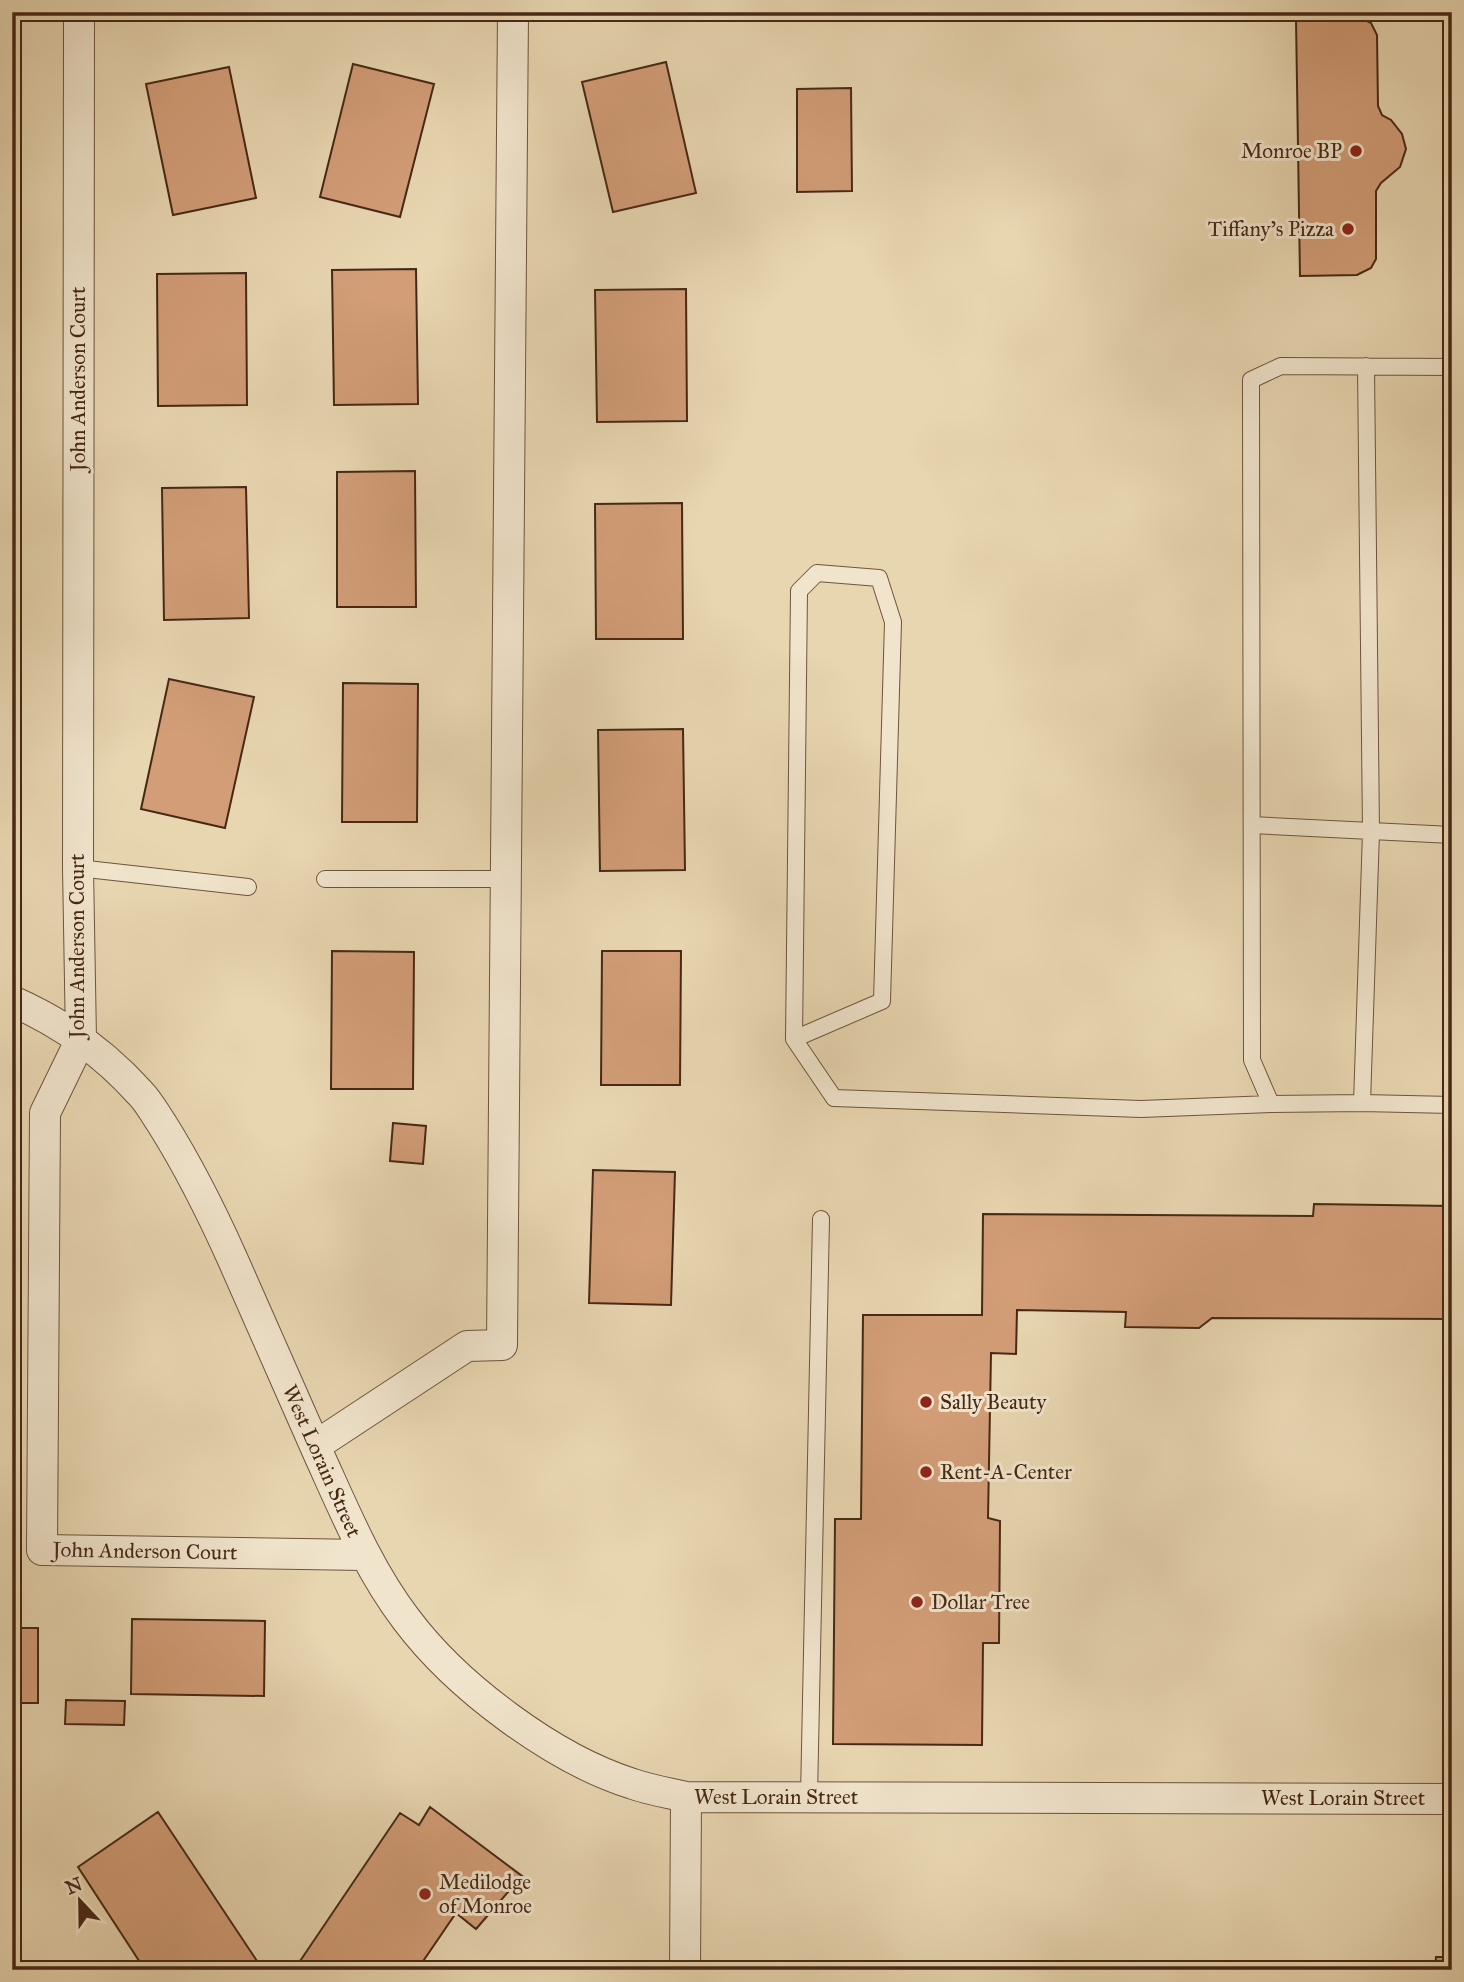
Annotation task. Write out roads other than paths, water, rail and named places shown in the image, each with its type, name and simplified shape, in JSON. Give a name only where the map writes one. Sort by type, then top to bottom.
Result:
[{"type":"street","name":"John Anderson Court","points":[[79,12],[80,1039],[45,1113],[43,1550],[364,1555]]},
{"type":"street","points":[[316,1446],[467,1346],[502,1345],[513,12]]},
{"type":"street","name":"West Lorain Street","points":[[12,1001],[31,1009],[80,1039],[142,1094],[174,1144],[202,1193],[228,1248],[364,1555],[405,1619],[446,1666],[486,1701],[584,1764],[633,1784],[687,1797],[1452,1798]]},
{"type":"street","points":[[685,1970],[687,1797]]},
{"type":"lane","points":[[1270,1104],[1252,1060],[1251,380],[1281,366],[1452,367]]},
{"type":"lane","points":[[1362,1103],[1371,832],[1366,366]]},
{"type":"lane","points":[[794,1039],[882,1001],[893,622],[879,578],[817,573],[799,591],[794,1039],[834,1098],[1140,1110],[1270,1104],[1452,1105]]},
{"type":"lane","points":[[1252,825],[1452,835]]},
{"type":"lane","points":[[78,868],[247,887]]},
{"type":"lane","points":[[326,879],[506,879]]},
{"type":"lane","points":[[809,1797],[821,1219]]},
{"type":"place","name":"Monroe BP","points":[[1356,151]]},
{"type":"place","name":"Tiffany's Pizza","points":[[1348,229]]},
{"type":"place","name":"Sally Beauty","points":[[926,1402]]},
{"type":"place","name":"Rent-A-Center","points":[[926,1472]]},
{"type":"place","name":"Dollar Tree","points":[[917,1602]]},
{"type":"place","name":"Medilodge of Monroe","points":[[425,1894]]}]
